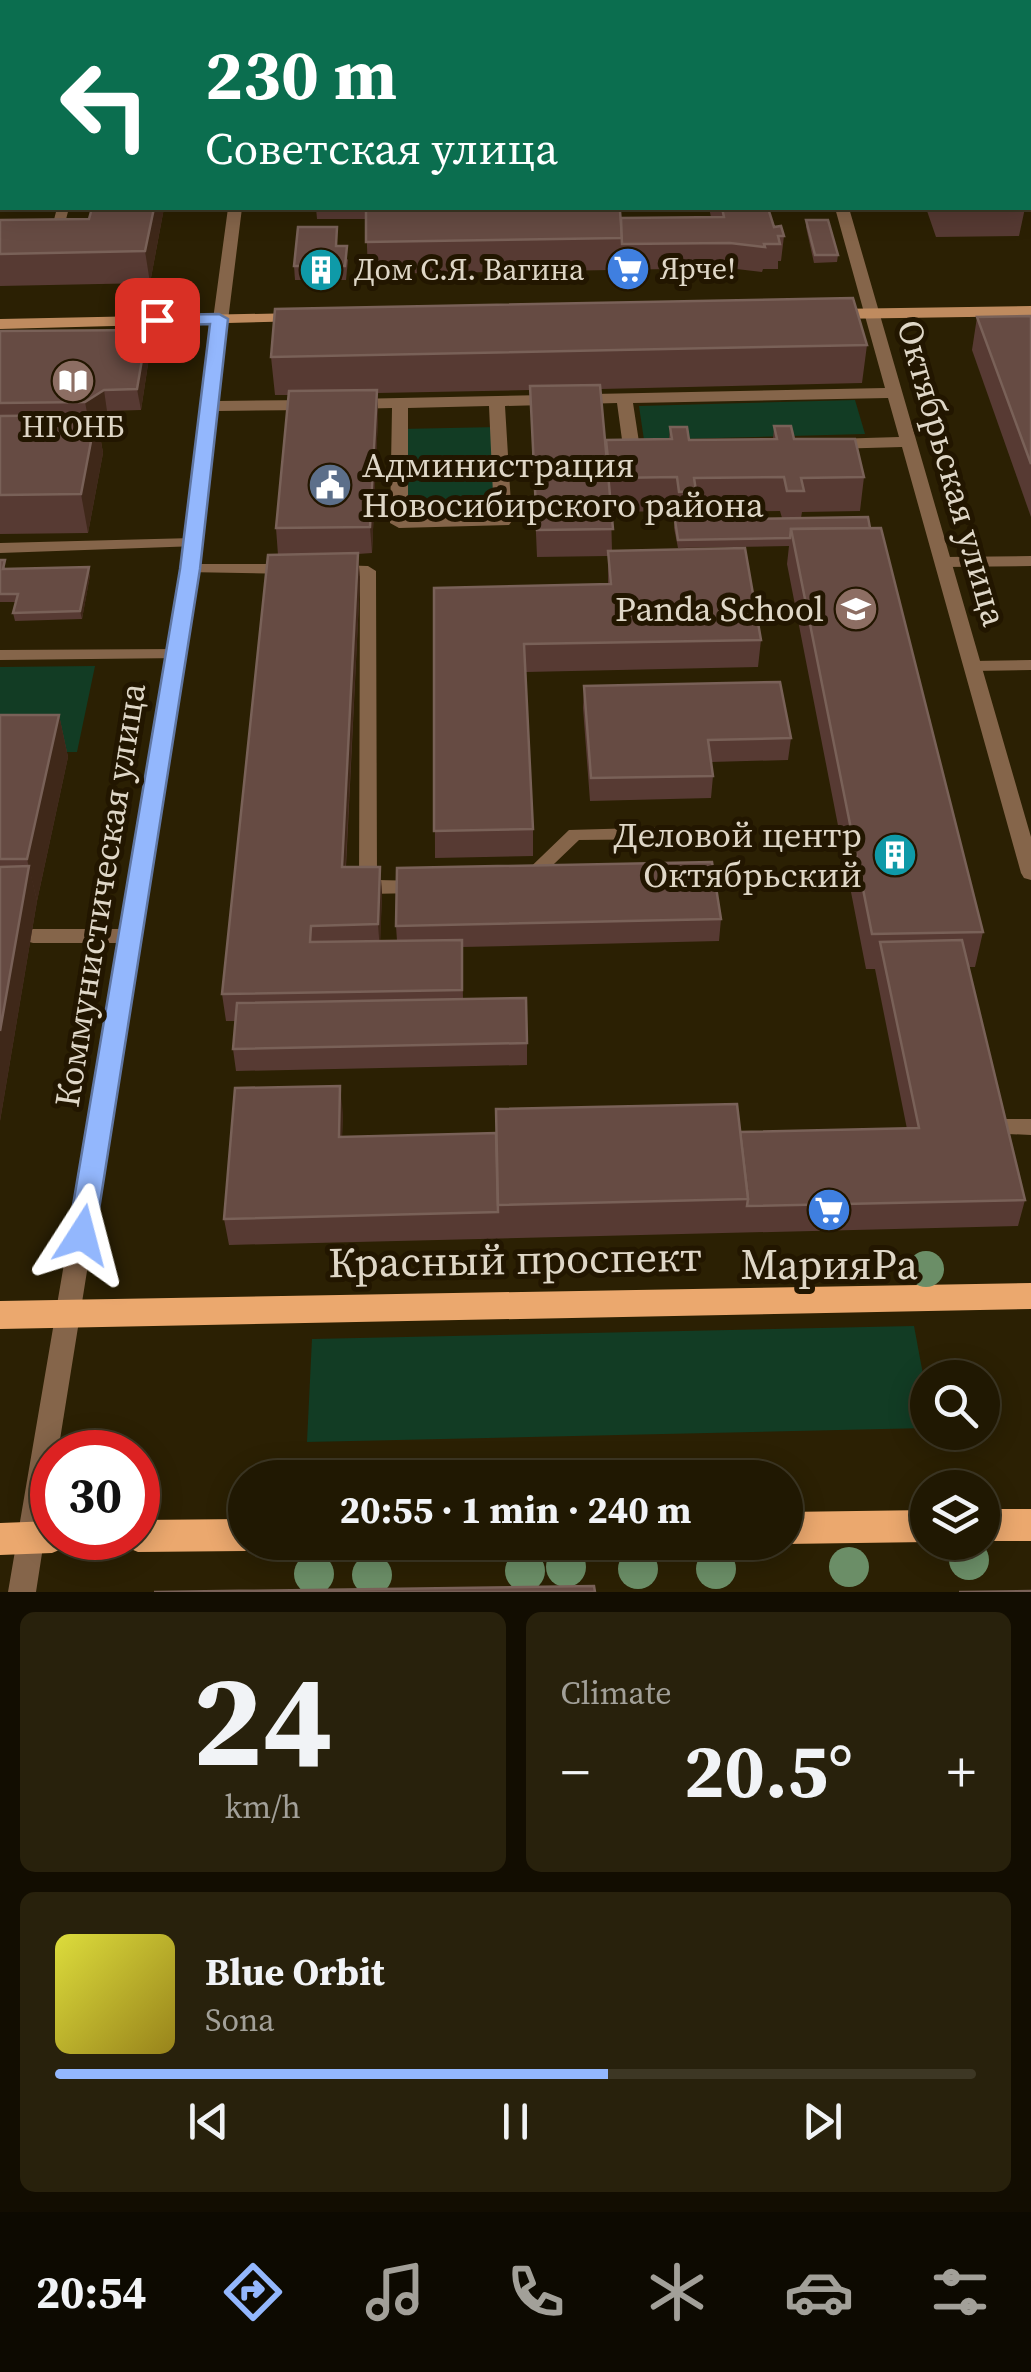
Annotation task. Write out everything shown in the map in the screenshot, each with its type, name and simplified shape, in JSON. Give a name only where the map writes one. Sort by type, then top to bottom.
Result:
[{"type":"main road","name":"Красный проспект","points":[[0,1315],[1031,1296]]},
{"type":"main road","points":[[1000,1525],[1031,1525]]},
{"type":"main road","points":[[803,1528],[910,1526]]},
{"type":"main road","points":[[160,1536],[228,1535]]},
{"type":"street","name":"Коммунистическая улица","points":[[22,1592],[177,654],[235,210]]},
{"type":"street","name":"Октябрьская улица","points":[[843,210],[1031,873]]},
{"type":"street","points":[[815,314],[1031,311]]},
{"type":"street","points":[[0,324],[318,318]]},
{"type":"street","points":[[209,406],[896,393]]},
{"type":"street","points":[[624,399],[631,447],[669,446]]},
{"type":"street","points":[[400,404],[399,523],[486,522],[503,521],[497,401]]},
{"type":"street","points":[[821,444],[910,442]]},
{"type":"lane","points":[[36,238],[55,238],[62,210]]},
{"type":"lane","points":[[0,548],[193,543]]},
{"type":"lane","points":[[944,562],[1031,561]]},
{"type":"lane","points":[[190,569],[368,571],[368,888],[445,885]]},
{"type":"lane","points":[[0,655],[177,654]]},
{"type":"lane","points":[[973,666],[1031,664]]},
{"type":"lane","points":[[503,884],[522,883],[575,834],[673,832]]},
{"type":"lane","points":[[33,936],[131,936]]},
{"type":"lane","points":[[994,1127],[1031,1127]]},
{"type":"green space","points":[[855,400],[865,434],[644,440],[639,406]]},
{"type":"green space","points":[[498,427],[503,521],[399,523],[400,429]]},
{"type":"green space","points":[[95,666],[77,752],[0,752],[0,667]]},
{"type":"green space","points":[[914,1326],[920,1360],[910,1360],[910,1428],[307,1442],[312,1339]]},
{"type":"building","points":[[91,210],[154,210],[145,251],[0,254],[0,220],[89,219]]},
{"type":"building","points":[[366,210],[619,210],[622,238],[366,242]]},
{"type":"building","points":[[722,210],[769,210],[774,227],[781,226],[784,236],[778,236],[780,244],[764,244],[765,247],[730,243],[622,244],[621,218],[724,217]]},
{"type":"building","points":[[806,220],[828,220],[838,255],[815,255]]},
{"type":"building","points":[[298,227],[337,227],[336,246],[347,246],[345,266],[294,266]]},
{"type":"building","points":[[853,298],[867,345],[271,357],[275,309]]},
{"type":"building","points":[[1031,316],[1031,464],[977,317]]},
{"type":"building","name":"НГОНБ","points":[[147,330],[137,389],[104,390],[85,402],[0,403],[0,331]]},
{"type":"building","points":[[600,385],[613,529],[537,530],[530,386]]},
{"type":"building","name":"Администрация Новосибирского района","points":[[377,390],[370,527],[276,528],[289,391]]},
{"type":"building","points":[[96,415],[81,494],[0,495],[0,416]]},
{"type":"building","points":[[774,426],[791,426],[794,439],[855,439],[864,477],[801,478],[804,491],[787,491],[784,477],[694,478],[696,491],[679,492],[677,477],[610,478],[606,440],[672,439],[670,427],[687,427],[689,440],[777,439]]},
{"type":"building","points":[[868,517],[870,528],[791,529],[790,538],[678,540],[675,520]]},
{"type":"building","name":"Деловой центр Октябрьский","points":[[881,528],[983,932],[872,934],[791,529]]},
{"type":"building","points":[[745,548],[761,640],[524,644],[533,829],[434,831],[434,588],[611,584],[608,551]]},
{"type":"building","points":[[358,553],[342,867],[380,867],[378,924],[311,926],[310,942],[462,940],[462,990],[222,994],[268,555]]},
{"type":"building","points":[[0,560],[5,560],[3,569],[89,567],[80,611],[13,613],[18,594],[0,594]]},
{"type":"building","points":[[780,682],[791,738],[708,740],[713,776],[591,778],[584,686]]},
{"type":"building","points":[[0,715],[59,715],[27,859],[0,859]]},
{"type":"building","points":[[712,862],[721,919],[396,926],[397,868]]},
{"type":"building","points":[[29,866],[0,1031],[0,867]]},
{"type":"building","points":[[962,940],[1025,1200],[747,1206],[740,1132],[919,1128],[880,942]]},
{"type":"building","points":[[526,998],[527,1043],[233,1049],[237,1003]]},
{"type":"building","points":[[340,1086],[339,1137],[496,1133],[498,1212],[224,1219],[235,1088]]},
{"type":"building","points":[[737,1104],[748,1199],[498,1205],[496,1109]]},
{"type":"building","points":[[594,1586],[595,1592],[154,1592]]},
{"type":"place","name":"Ярче!","points":[[628,269]]},
{"type":"place","name":"Дом С.Я. Вагина","points":[[321,270]]},
{"type":"place","name":"НГОНБ","points":[[73,381]]},
{"type":"place","name":"Администрация Новосибирского района","points":[[330,485]]},
{"type":"place","name":"Panda School","points":[[856,609]]},
{"type":"place","name":"Деловой центр Октябрьский","points":[[895,855]]},
{"type":"place","name":"МарияРа","points":[[829,1210]]},
{"type":"route","points":[[82,1235],[190,569],[219,319],[157,320]]}]
